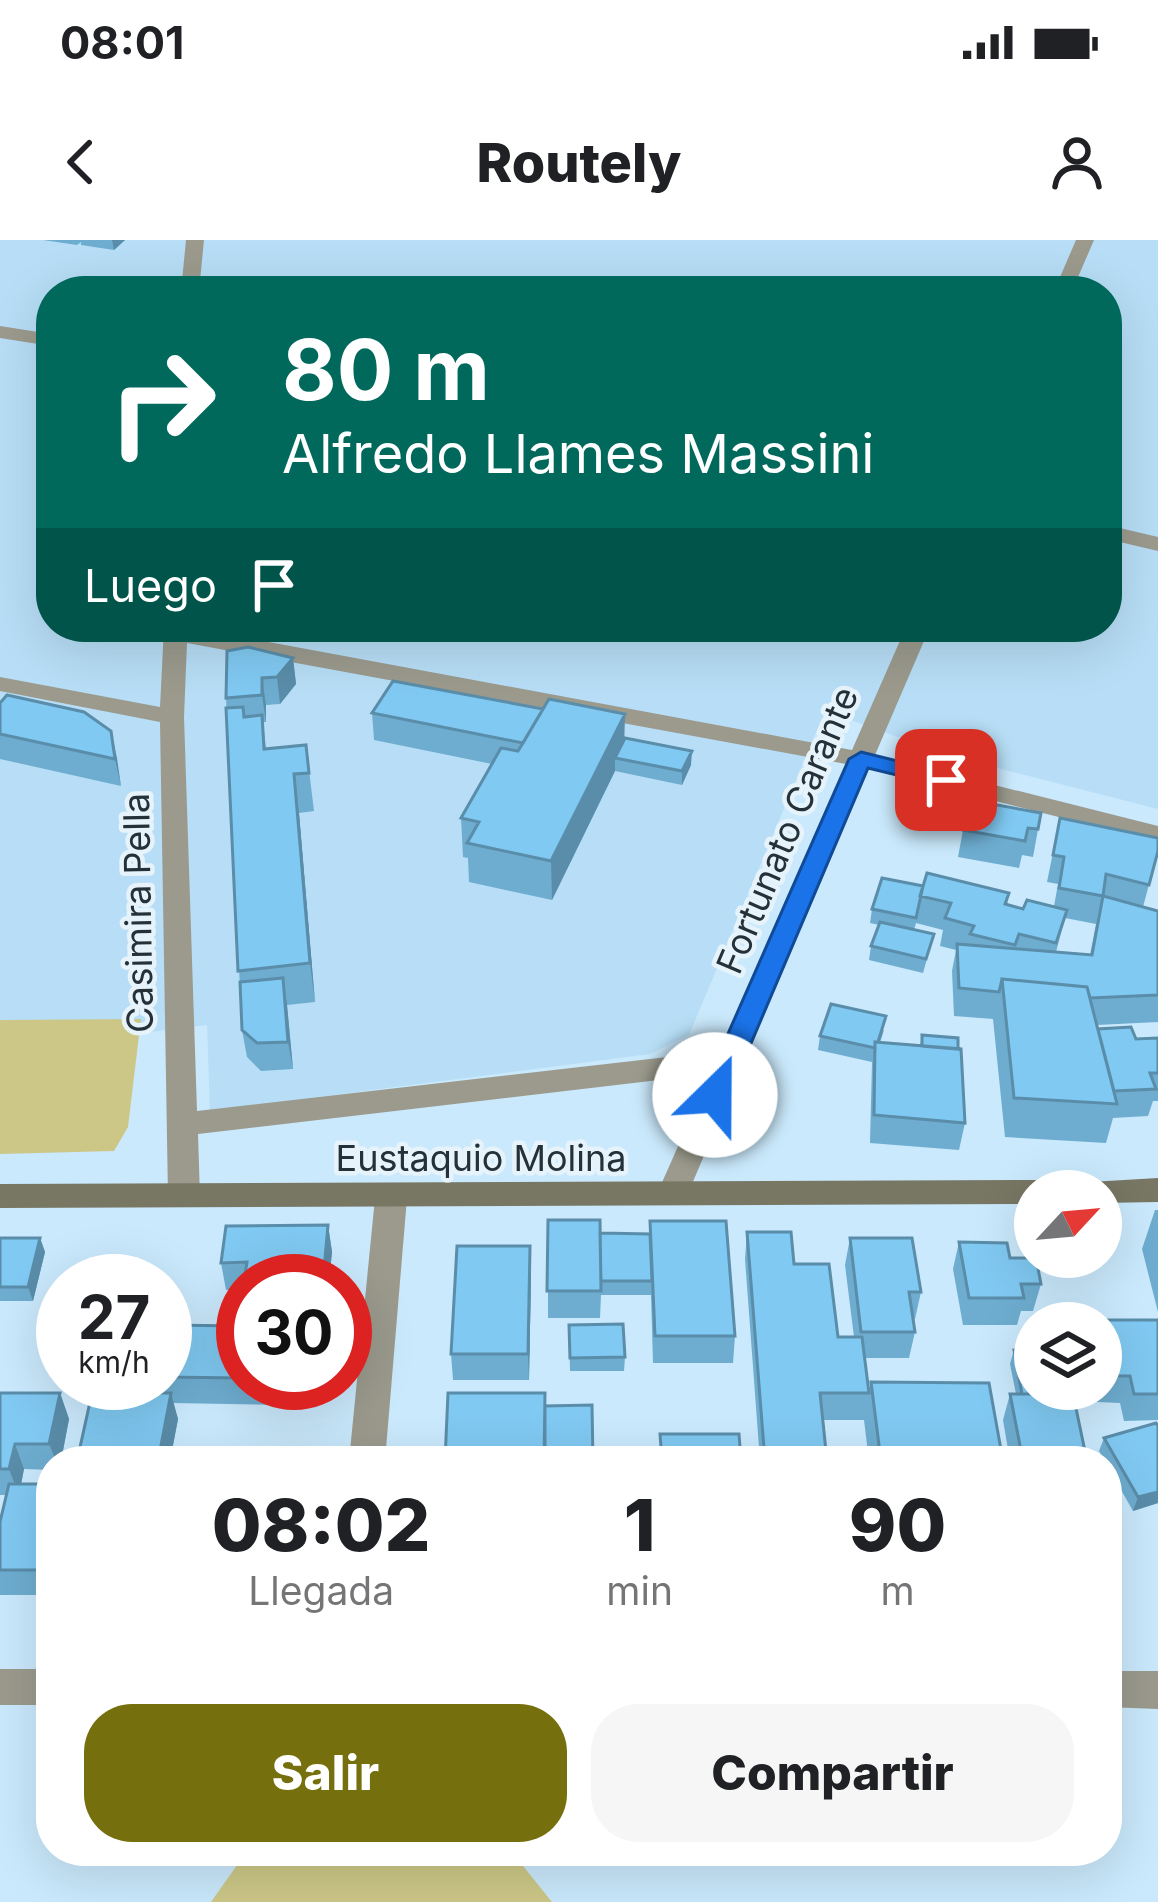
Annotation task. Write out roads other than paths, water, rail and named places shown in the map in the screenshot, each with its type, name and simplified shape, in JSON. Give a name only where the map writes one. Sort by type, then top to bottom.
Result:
[{"type":"main road","points":[[1122,1191],[1158,1190]]},
{"type":"main road","name":"Eustaquio Molina","points":[[0,1196],[1014,1192]]},
{"type":"street","points":[[191,276],[195,240]]},
{"type":"street","points":[[1069,276],[1085,240]]},
{"type":"street","points":[[0,332],[36,338]]},
{"type":"street","points":[[1122,536],[1158,544]]},
{"type":"street","name":"Casimira Pella","points":[[175,642],[172,717],[184,1197]]},
{"type":"street","points":[[240,642],[861,759],[1158,834]]},
{"type":"street","name":"Fortunato Carante","points":[[672,1196],[911,642]]},
{"type":"street","points":[[0,684],[172,717]]},
{"type":"street","points":[[182,1124],[729,1061]]},
{"type":"street","points":[[369,1446],[391,1198]]},
{"type":"street","points":[[0,1688],[36,1687]]},
{"type":"street","points":[[1122,1689],[1158,1690]]}]
